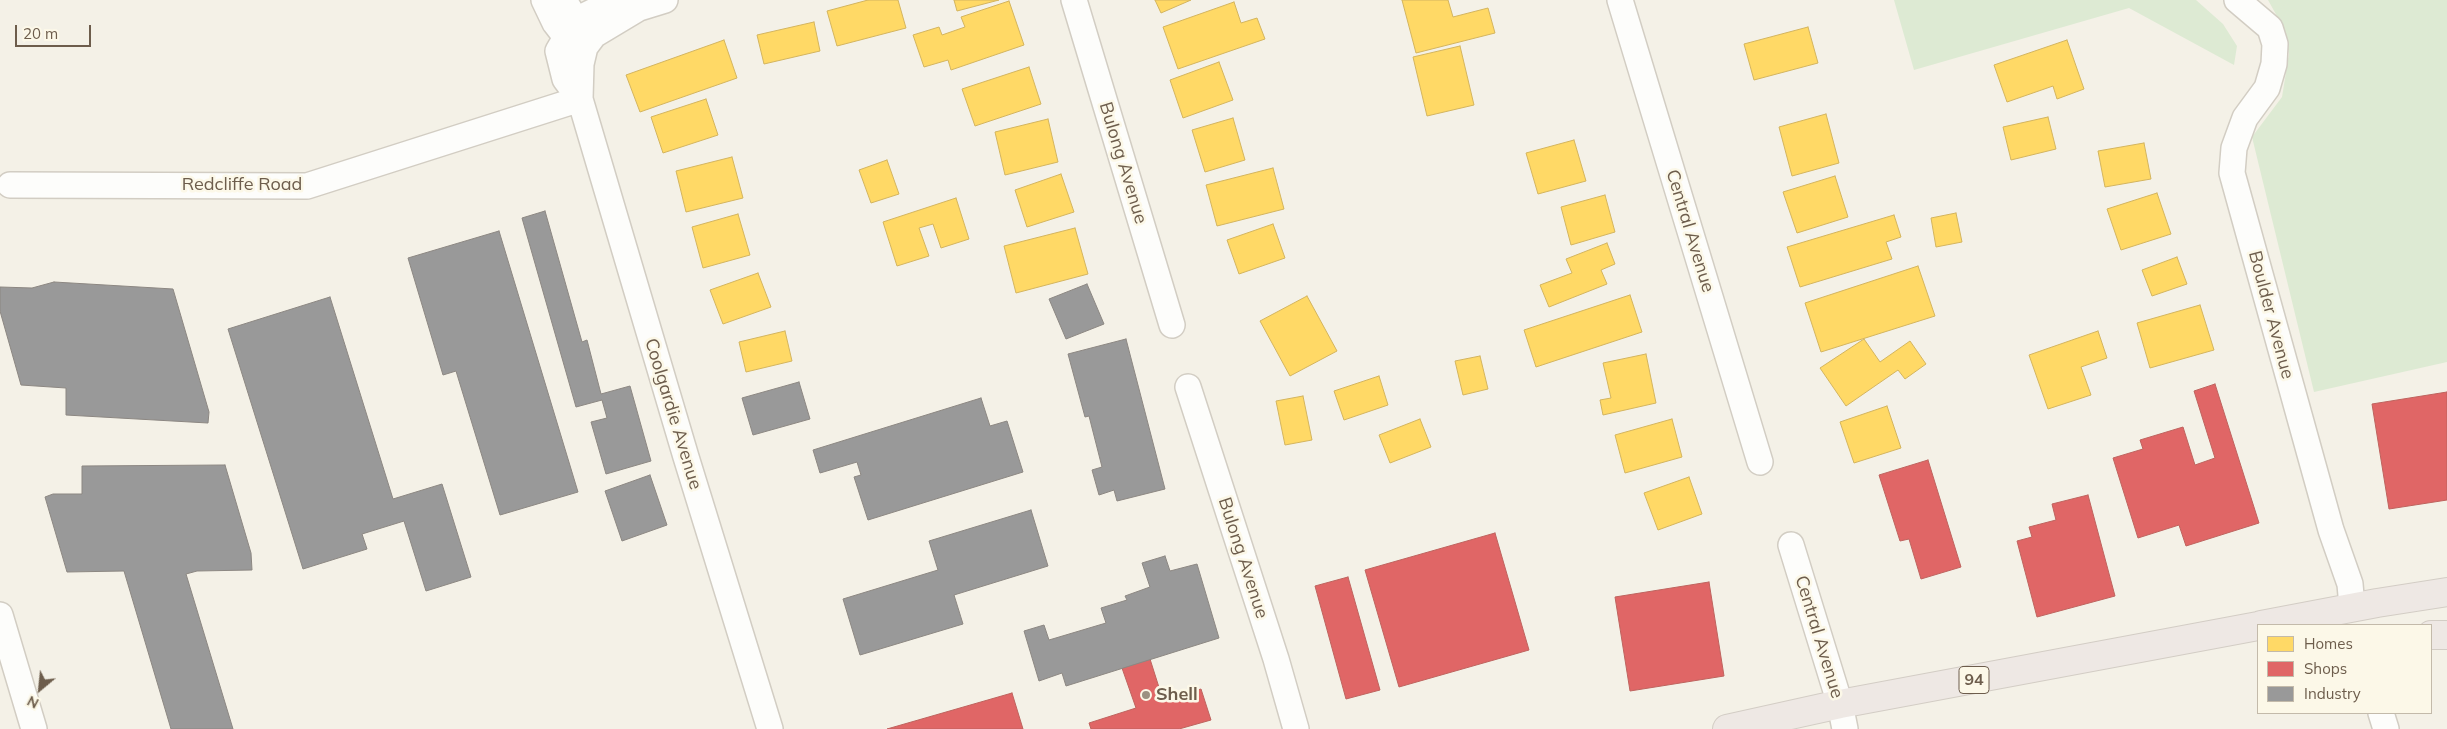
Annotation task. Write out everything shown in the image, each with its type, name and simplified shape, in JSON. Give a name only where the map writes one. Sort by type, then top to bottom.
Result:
[{"type":"highway","name":"94","points":[[2269,624],[2447,592]]},
{"type":"highway","name":"94","points":[[1727,729],[1842,717],[2107,655],[2257,626]]},
{"type":"highway","points":[[2432,635],[2447,635]]},
{"type":"highway","name":"94","points":[[2107,655],[2257,645]]},
{"type":"street","points":[[544,0],[555,23],[578,34]]},
{"type":"street","points":[[564,0],[578,34]]},
{"type":"street","points":[[578,34],[598,10],[639,8],[665,0]]},
{"type":"street","name":"Bulong Avenue","points":[[1074,0],[1172,325]]},
{"type":"street","name":"Central Avenue","points":[[1620,0],[1760,462]]},
{"type":"street","name":"Boulder Avenue","points":[[2237,0],[2270,28],[2275,44],[2274,64],[2267,88],[2245,118],[2234,148],[2232,173],[2331,530],[2350,584],[2352,608]]},
{"type":"street","name":"Coolgardie Avenue","points":[[578,34],[558,51],[560,64],[565,79],[580,99],[686,457],[770,729]]},
{"type":"street","name":"Redcliffe Road","points":[[10,185],[307,186],[580,99]]},
{"type":"street","name":"Bulong Avenue","points":[[1188,387],[1276,659],[1296,729]]},
{"type":"street","name":"Central Avenue","points":[[1791,545],[1842,717]]},
{"type":"street","points":[[0,615],[34,729]]},
{"type":"street","points":[[2381,714],[2386,729]]},
{"type":"green space","points":[[1894,0],[2196,0],[2223,24],[2237,46],[2234,65],[2129,8],[1914,70]]},
{"type":"green space","points":[[2268,0],[2447,0],[2447,362],[2314,392],[2252,137],[2282,97],[2289,54],[2283,27]]},
{"type":"building: Homes","points":[[868,0],[898,0],[906,28],[837,46],[827,11]]},
{"type":"building: Homes","points":[[954,0],[999,0],[957,11]]},
{"type":"building: Homes","points":[[1155,0],[1191,0],[1161,13]]},
{"type":"building: Homes","points":[[1402,0],[1448,0],[1453,17],[1488,8],[1495,33],[1416,53]]},
{"type":"building: Homes","points":[[1009,1],[1024,45],[951,70],[948,60],[924,67],[913,35],[939,27],[942,35],[965,27],[961,17]]},
{"type":"building: Homes","points":[[1234,2],[1241,23],[1257,18],[1265,39],[1178,69],[1163,27]]},
{"type":"building: Homes","points":[[814,22],[820,51],[764,64],[757,35]]},
{"type":"building: Homes","points":[[1808,27],[1818,63],[1754,80],[1744,44]]},
{"type":"building: Homes","points":[[724,40],[737,78],[640,112],[626,75]]},
{"type":"building: Homes","points":[[2067,40],[2084,89],[2057,99],[2053,86],[2007,102],[1994,65]]},
{"type":"building: Homes","points":[[1460,46],[1474,105],[1427,116],[1413,57]]},
{"type":"building: Homes","points":[[1219,62],[1233,100],[1183,118],[1170,80]]},
{"type":"building: Homes","points":[[1029,67],[1041,104],[975,126],[962,89]]},
{"type":"building: Homes","points":[[706,99],[718,135],[663,153],[651,117]]},
{"type":"building: Homes","points":[[1826,114],[1839,163],[1792,176],[1779,127]]},
{"type":"building: Homes","points":[[2048,117],[2056,149],[2011,160],[2003,127]]},
{"type":"building: Homes","points":[[1233,118],[1245,160],[1205,172],[1192,130]]},
{"type":"building: Homes","points":[[1048,119],[1058,162],[1005,175],[995,132]]},
{"type":"building: Homes","points":[[1574,140],[1586,181],[1538,194],[1526,153]]},
{"type":"building: Homes","points":[[2144,143],[2151,179],[2105,187],[2098,151]]},
{"type":"building: Homes","points":[[732,157],[743,198],[686,212],[676,171]]},
{"type":"building: Homes","points":[[887,160],[899,194],[871,203],[859,170]]},
{"type":"building: Homes","points":[[1273,168],[1284,209],[1217,226],[1206,185]]},
{"type":"building: Homes","points":[[1061,174],[1074,212],[1027,227],[1015,190]]},
{"type":"building: Homes","points":[[1835,176],[1848,217],[1797,233],[1783,192]]},
{"type":"building: Homes","points":[[2157,193],[2171,234],[2121,250],[2107,209]]},
{"type":"building: Homes","points":[[1605,195],[1615,232],[1571,245],[1561,207]]},
{"type":"building: Homes","points":[[956,198],[969,239],[941,248],[933,224],[919,228],[929,256],[897,266],[883,222]]},
{"type":"building: Homes","points":[[1956,213],[1962,242],[1936,247],[1931,218]]},
{"type":"building: Homes","points":[[738,214],[750,255],[703,268],[692,227]]},
{"type":"building: Homes","points":[[1894,215],[1901,237],[1886,242],[1892,259],[1800,287],[1787,247]]},
{"type":"building: Homes","points":[[1273,224],[1285,258],[1239,274],[1227,240]]},
{"type":"building: Homes","points":[[1075,228],[1088,274],[1016,293],[1004,246]]},
{"type":"building: Homes","points":[[1607,243],[1615,264],[1601,270],[1607,284],[1549,307],[1540,285],[1572,273],[1566,259]]},
{"type":"building: Homes","points":[[2177,257],[2187,284],[2152,296],[2142,270]]},
{"type":"building: Homes","points":[[1918,266],[1935,316],[1821,352],[1805,303]]},
{"type":"building: Homes","points":[[758,273],[771,307],[723,324],[710,290]]},
{"type":"building: Homes","points":[[1630,295],[1642,332],[1536,367],[1524,330]]},
{"type":"building: Homes","points":[[1307,296],[1337,351],[1290,376],[1260,321]]},
{"type":"building: Homes","points":[[2200,305],[2214,350],[2150,368],[2137,323]]},
{"type":"building: Homes","points":[[785,331],[792,361],[746,372],[739,342]]},
{"type":"building: Homes","points":[[2098,331],[2107,358],[2081,367],[2091,395],[2048,409],[2029,355]]},
{"type":"building: Homes","points":[[1864,339],[1880,362],[1910,341],[1926,364],[1905,379],[1898,370],[1846,406],[1820,368]]},
{"type":"building: Homes","points":[[1646,354],[1656,403],[1603,415],[1600,400],[1611,398],[1603,363]]},
{"type":"building: Homes","points":[[1480,356],[1488,389],[1463,395],[1455,361]]},
{"type":"building: Homes","points":[[1379,376],[1388,405],[1344,420],[1334,391]]},
{"type":"building: Homes","points":[[1303,396],[1312,440],[1285,445],[1276,401]]},
{"type":"building: Homes","points":[[1887,406],[1901,448],[1854,463],[1840,422]]},
{"type":"building: Homes","points":[[1420,419],[1431,447],[1390,463],[1379,435]]},
{"type":"building: Homes","points":[[1672,419],[1682,457],[1625,473],[1615,435]]},
{"type":"building: Homes","points":[[1689,477],[1702,514],[1658,530],[1644,493]]},
{"type":"building: Shops","points":[[2215,384],[2259,523],[2186,546],[2179,525],[2138,538],[2113,458],[2143,449],[2140,440],[2183,427],[2195,465],[2215,458],[2194,391]]},
{"type":"building: Shops","points":[[2447,392],[2447,500],[2389,509],[2372,404]]},
{"type":"building: Shops","points":[[1928,460],[1961,567],[1921,579],[1909,539],[1900,541],[1879,475]]},
{"type":"building: Shops","points":[[2088,495],[2115,596],[2037,617],[2017,541],[2032,537],[2029,527],[2056,520],[2052,504]]},
{"type":"building: Shops","points":[[1495,533],[1529,650],[1399,687],[1365,570]]},
{"type":"building: Shops","points":[[1348,577],[1380,690],[1346,699],[1315,586]]},
{"type":"building: Shops","points":[[1709,582],[1724,676],[1630,691],[1615,597]]},
{"type":"building: Shops","name":"Shell","points":[[1150,659],[1163,700],[1201,689],[1211,720],[1179,729],[1091,729],[1089,723],[1136,708],[1122,668]]},
{"type":"building: Shops","points":[[1012,693],[1023,729],[887,729]]},
{"type":"building: Industry","points":[[545,211],[582,342],[587,340],[601,394],[630,386],[651,461],[606,474],[591,422],[607,418],[602,400],[576,407],[522,218]]},
{"type":"building: Industry","points":[[499,231],[578,492],[500,515],[456,371],[443,375],[408,258]]},
{"type":"building: Industry","points":[[54,282],[173,289],[209,412],[208,423],[66,415],[66,388],[21,385],[0,311],[0,287],[32,288]]},
{"type":"building: Industry","points":[[1087,284],[1104,324],[1066,339],[1049,299]]},
{"type":"building: Industry","points":[[330,297],[393,499],[442,484],[471,577],[426,591],[404,521],[362,534],[367,549],[303,569],[228,329]]},
{"type":"building: Industry","points":[[1126,339],[1165,489],[1117,501],[1114,490],[1099,495],[1092,470],[1102,467],[1089,416],[1085,417],[1068,354]]},
{"type":"building: Industry","points":[[799,382],[810,419],[753,435],[742,398]]},
{"type":"building: Industry","points":[[981,398],[990,426],[1007,421],[1023,472],[868,520],[854,477],[861,475],[857,462],[820,473],[813,450]]},
{"type":"building: Industry","points":[[225,465],[251,553],[252,570],[197,571],[186,574],[233,729],[171,729],[124,571],[67,572],[45,497],[53,494],[82,494],[82,466]]},
{"type":"building: Industry","points":[[650,475],[667,525],[622,541],[605,491]]},
{"type":"building: Industry","points":[[1031,510],[1048,566],[954,595],[963,624],[860,655],[843,599],[938,570],[929,541]]},
{"type":"building: Industry","points":[[1165,556],[1170,571],[1197,564],[1219,638],[1066,686],[1062,673],[1039,681],[1024,631],[1044,625],[1049,640],[1106,623],[1101,608],[1127,600],[1125,596],[1150,587],[1142,563]]},
{"type":"place","name":"Shell","points":[[1146,695]]}]
